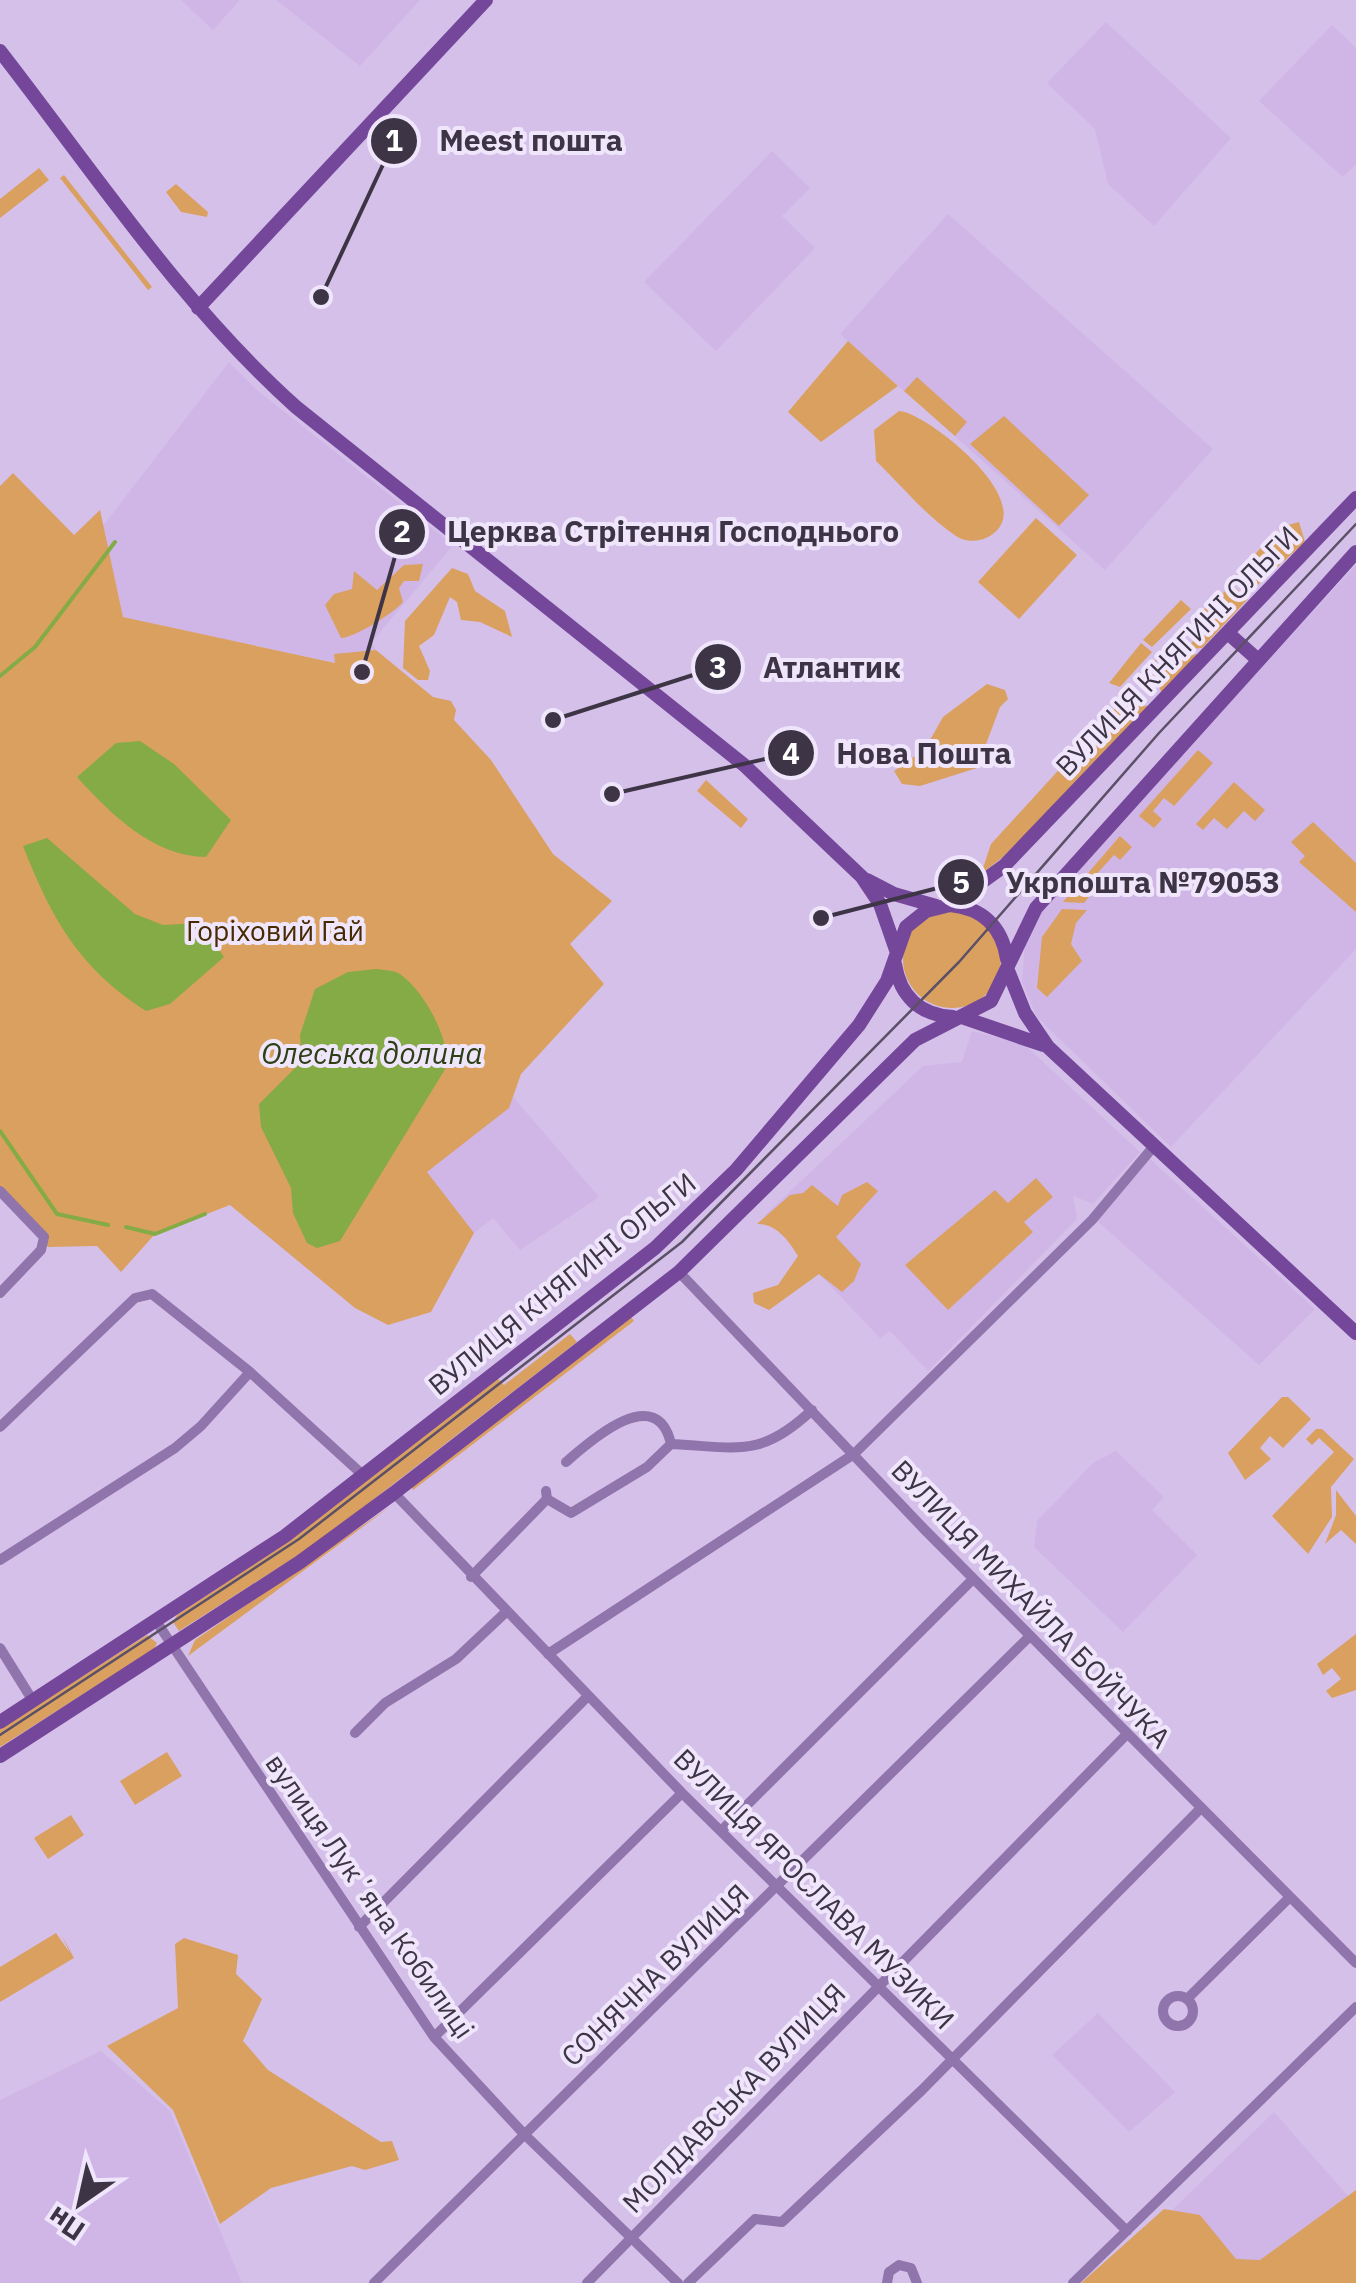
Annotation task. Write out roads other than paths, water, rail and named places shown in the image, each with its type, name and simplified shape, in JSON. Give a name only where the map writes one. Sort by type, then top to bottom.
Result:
[{"type":"main road","points":[[198,308],[486,0]]},
{"type":"main road","points":[[0,51],[198,308],[296,407],[720,744],[862,877],[880,904],[897,977],[912,1002],[931,1014],[1000,1026],[1048,1047]]},
{"type":"main road","name":"ВУЛИЦЯ КНЯГИНІ ОЛЬГИ","points":[[0,1722],[286,1536],[655,1248],[706,1202],[860,1026],[915,918],[944,906],[1004,866],[1356,498]]},
{"type":"main road","name":"ВУЛИЦЯ КНЯГИНІ ОЛЬГИ","points":[[0,1756],[300,1562],[394,1493],[679,1272],[896,1056],[956,1017],[992,1000],[1036,908],[1356,552]]},
{"type":"main road","points":[[1229,634],[1257,658]]},
{"type":"main road","points":[[862,877],[894,894],[978,912],[990,920],[1005,945],[1007,964],[1025,1012],[1048,1047],[1356,1333]]},
{"type":"street","points":[[548,1654],[854,1454],[1092,1220],[1154,1146]]},
{"type":"street","points":[[0,1191],[44,1237],[31,1263],[0,1293]]},
{"type":"street","name":"ВУЛИЦЯ МИХАЙЛА БОЙЧУКА","points":[[679,1272],[973,1579],[1356,1963]]},
{"type":"street","points":[[0,1427],[143,1293],[152,1294],[250,1372],[364,1476]]},
{"type":"street","points":[[0,1560],[174,1448],[201,1426],[250,1372]]},
{"type":"street","points":[[471,1576],[546,1495],[571,1513],[647,1467],[671,1444],[758,1446],[774,1442],[812,1410]]},
{"type":"street","points":[[566,1462],[620,1420],[643,1415],[656,1420],[671,1444]]},
{"type":"street","name":"ВУЛИЦЯ ЯРОСЛАВА МУЗИКИ","points":[[394,1493],[682,1793],[1127,2231]]},
{"type":"street","points":[[721,1830],[973,1579]]},
{"type":"street","points":[[355,1733],[386,1703],[456,1659],[506,1612]]},
{"type":"street","name":"вулиця Лукʼяна Кобилиці","points":[[156,1621],[434,2038],[524,2134],[678,2283]]},
{"type":"street","name":"СОНЯЧНА ВУЛИЦЯ","points":[[374,2283],[1030,1636]]},
{"type":"street","points":[[0,1648],[33,1701]]},
{"type":"street","points":[[358,1928],[588,1696]]},
{"type":"street","name":"МОЛДАВСЬКА ВУЛИЦЯ","points":[[587,2283],[1127,1734]]},
{"type":"street","points":[[434,2038],[682,1793]]},
{"type":"street","points":[[688,2283],[755,2219],[782,2222],[1200,1809]]},
{"type":"street","points":[[1188,1999],[1290,1898]]},
{"type":"street","points":[[1073,2283],[1356,2007]]},
{"type":"street","points":[[887,2283],[888,2272],[899,2265],[911,2268],[917,2283]]},
{"type":"water","points":[[140,741],[174,764],[231,820],[206,857],[169,850],[151,841],[119,819],[77,777],[116,743]]},
{"type":"water","points":[[47,838],[135,914],[163,925],[200,923],[224,957],[170,1004],[146,1011],[102,977],[57,919],[23,846]]},
{"type":"water","name":"Олеська долина","points":[[376,969],[400,974],[418,991],[439,1029],[447,1066],[340,1241],[317,1248],[307,1243],[293,1213],[291,1188],[261,1127],[259,1104],[302,1061],[300,1035],[315,989],[348,972]]},
{"type":"waterway","points":[[0,676],[35,647],[115,542]]},
{"type":"waterway","points":[[0,1131],[57,1214],[108,1225]]},
{"type":"waterway","points":[[126,1227],[155,1234],[205,1214]]},
{"type":"tram line","points":[[0,1735],[299,1539],[682,1242],[959,962],[1159,733],[1356,524]]},
{"type":"place","name":"Meest пошта","points":[[321,297]]},
{"type":"place","name":"Церква Стрітення Господнього","points":[[362,672]]},
{"type":"place","name":"Атлантик","points":[[553,720]]},
{"type":"place","name":"Нова Пошта","points":[[612,794]]},
{"type":"place","name":"Укрпошта №79053","points":[[821,918]]},
{"type":"park label","name":"Горіховий Гай","points":[[275,931]]}]
